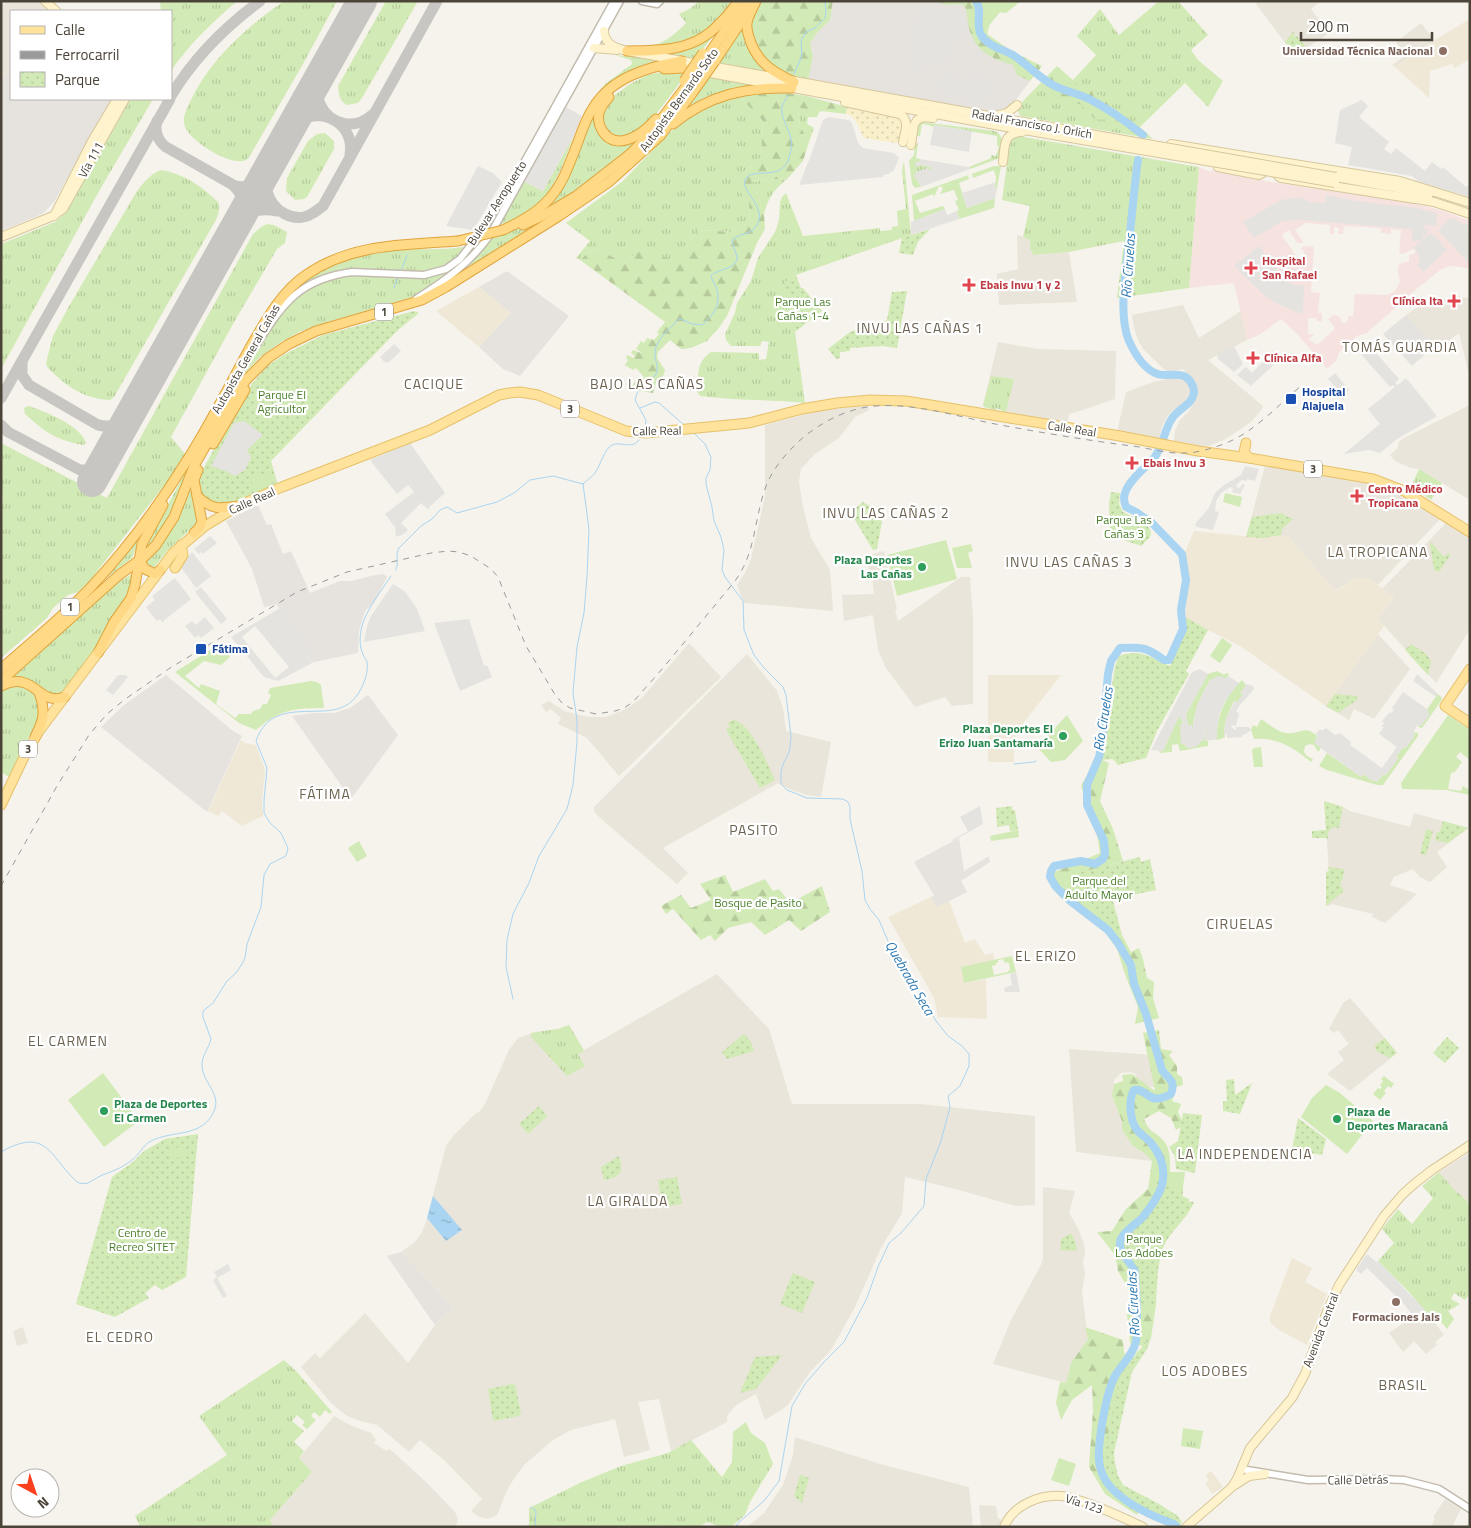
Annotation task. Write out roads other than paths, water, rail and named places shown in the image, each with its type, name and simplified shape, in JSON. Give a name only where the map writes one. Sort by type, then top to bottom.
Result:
[{"type":"highway","points":[[627,52],[667,50],[695,42],[718,26],[739,1]]},
{"type":"highway","name":"Autopista Bernardo Soto","points":[[633,157],[693,92],[739,1]]},
{"type":"highway","name":"Autopista Bernardo Soto","points":[[710,56],[744,1]]},
{"type":"highway","name":"Autopista Bernardo Soto","points":[[710,56],[749,1]]},
{"type":"highway","points":[[755,1],[747,24],[752,46],[764,64],[793,85]]},
{"type":"highway","name":"Autopista Bernardo Soto","points":[[633,157],[690,81],[755,1]]},
{"type":"highway","points":[[656,119],[639,134],[620,141],[605,135],[598,118],[603,104],[625,84],[655,71],[683,65]]},
{"type":"highway","points":[[503,230],[538,210],[555,192],[565,174],[590,113],[602,96],[617,83],[639,71],[654,66],[683,65]]},
{"type":"highway","name":"Autopista Bernardo Soto","points":[[642,139],[656,119],[690,81]]},
{"type":"highway","name":"Autopista Bernardo Soto","points":[[655,135],[690,81]]},
{"type":"highway","points":[[655,135],[690,112],[724,96],[743,91],[793,85]]},
{"type":"highway","name":"Autopista General Cañas","points":[[1,681],[118,575],[156,546],[174,517],[194,466],[239,390],[260,366],[278,350],[304,336],[329,327],[405,306],[436,293],[559,216],[609,182],[633,157],[642,139]]},
{"type":"highway","name":"Autopista General Cañas","points":[[1,667],[89,589],[114,562],[184,466],[271,313],[289,290],[312,271],[338,257],[371,248],[410,243],[458,241],[524,225],[544,215],[633,157]]},
{"type":"highway","points":[[194,533],[202,522],[194,480],[197,471],[260,366]]},
{"type":"highway","points":[[98,652],[114,622],[131,598],[142,544],[184,466]]},
{"type":"highway","points":[[197,496],[208,506],[218,508],[238,506]]},
{"type":"highway","points":[[139,560],[148,572],[155,574],[160,570]]},
{"type":"highway","points":[[1,686],[7,683],[20,682],[29,684],[48,698],[65,698]]},
{"type":"highway","points":[[35,737],[44,715],[39,691]]},
{"type":"main road","points":[[45,1],[55,10]]},
{"type":"main road","name":"Radial Francisco J. Orlich","points":[[604,31],[605,38],[609,44],[627,52],[683,65],[992,117],[1127,144],[1416,192],[1470,204]]},
{"type":"main road","points":[[594,48],[627,52]]},
{"type":"main road","name":"Radial Francisco J. Orlich","points":[[793,85],[802,90],[1038,133],[1127,144]]},
{"type":"main road","points":[[802,90],[902,115],[905,118],[907,144],[915,122],[923,117],[966,124],[1001,126]]},
{"type":"main road","name":"Vía 111","points":[[53,216],[92,141],[116,100]]},
{"type":"main road","name":"Vía 111","points":[[1,237],[53,216],[63,209],[124,100]]},
{"type":"main road","points":[[992,117],[1007,113],[1017,105],[1014,113],[1019,122]]},
{"type":"main road","points":[[77,185],[79,174],[93,148],[92,141],[101,135],[119,110]]},
{"type":"main road","points":[[1003,162],[1006,142],[1009,136],[1018,132],[1038,133]]},
{"type":"main road","points":[[1127,144],[1172,145],[1400,181],[1470,204]]},
{"type":"main road","points":[[1127,144],[1143,154],[1415,199]]},
{"type":"main road","points":[[1259,174],[1263,173],[1268,159]]},
{"type":"main road","points":[[1278,161],[1278,174],[1281,178]]},
{"type":"main road","name":"Radial Francisco J. Orlich","points":[[1335,180],[1434,202],[1470,214]]},
{"type":"main road","name":"Calle Real","points":[[1,805],[35,737],[173,553],[194,533],[238,506],[430,430],[485,402],[509,393],[538,395],[616,428],[633,433],[681,431],[749,423],[815,406],[854,401],[906,400],[1380,481],[1404,491],[1470,532]]},
{"type":"main road","points":[[1246,443],[1244,452],[1249,458]]},
{"type":"main road","points":[[175,568],[182,555],[181,545]]},
{"type":"main road","points":[[1470,669],[1447,703],[1470,723]]},
{"type":"main road","name":"Avenida Central","points":[[1186,1527],[1231,1488],[1237,1479],[1250,1448],[1284,1408],[1300,1385],[1336,1291],[1375,1228],[1396,1202],[1414,1184],[1470,1145]]},
{"type":"main road","points":[[1231,1488],[1249,1476],[1265,1474]]},
{"type":"main road","name":"Vía 123","points":[[1004,1527],[1010,1516],[1023,1504],[1039,1499],[1061,1496],[1079,1501],[1143,1527]]},
{"type":"street","name":"Bulevar Aeropuerto","points":[[230,385],[283,305],[312,282],[341,273],[352,272],[424,275],[446,269],[460,259],[474,242],[511,186],[614,1]]},
{"type":"street","name":"Bulevar Aeropuerto","points":[[405,306],[458,270],[477,252],[490,235],[620,1]]},
{"type":"street","points":[[642,1],[657,4],[660,1]]},
{"type":"street","name":"Calle Detrás","points":[[1241,1469],[1313,1480],[1404,1480],[1439,1489],[1470,1509]]},
{"type":"water","points":[[433,1196],[462,1230],[446,1241],[427,1218]]},
{"type":"waterway","points":[[794,74],[802,56],[801,40],[806,32],[815,28],[825,18],[825,1]]},
{"type":"waterway","name":"Río Ciruelas","points":[[976,1],[979,9],[979,31],[987,42],[1013,55],[1053,85],[1084,97],[1103,107],[1143,135]]},
{"type":"waterway","points":[[645,428],[646,420],[635,400],[641,387],[656,374],[655,349],[657,344],[679,319],[692,324],[702,325],[710,318],[718,301],[718,295],[711,276],[734,264],[737,257],[732,240],[752,231],[757,225],[759,218],[756,204],[748,192],[744,181],[752,175],[777,171],[787,163],[791,151],[791,141],[783,119],[782,105],[788,96]]},
{"type":"waterway","name":"Río Ciruelas","points":[[1138,160],[1123,306],[1126,331],[1133,350],[1146,367],[1159,375],[1186,377],[1190,381],[1194,392],[1189,403],[1173,417],[1167,427],[1157,454],[1130,483],[1124,500],[1126,507],[1152,523],[1182,554],[1186,580],[1181,610],[1183,629],[1169,660],[1164,660],[1153,652],[1144,649],[1120,648],[1111,661],[1108,674],[1102,743],[1099,757],[1087,785],[1087,805],[1104,841],[1105,854],[1103,859],[1095,864],[1081,861],[1054,866],[1050,877],[1056,887],[1069,900],[1108,930],[1131,965],[1134,984],[1146,1014],[1162,1070],[1171,1080],[1173,1086],[1171,1094],[1157,1099],[1139,1090],[1134,1090],[1132,1094],[1131,1116],[1139,1132],[1151,1143],[1157,1152],[1162,1162],[1163,1179],[1157,1198],[1143,1217],[1123,1236],[1120,1242],[1121,1249],[1135,1272],[1136,1341],[1133,1350],[1115,1376],[1110,1388],[1102,1424],[1099,1455],[1102,1473],[1114,1490],[1143,1511],[1177,1527]]},
{"type":"waterway","points":[[401,271],[407,255]]},
{"type":"waterway","points":[[394,288],[398,277]]},
{"type":"waterway","name":"Quebrada Seca","points":[[640,408],[655,402],[659,403],[684,425]]},
{"type":"waterway","name":"Quebrada Seca","points":[[695,434],[705,444],[711,457],[706,484],[714,521],[724,550],[722,570],[743,601],[744,630],[754,655],[783,687],[786,695],[791,736],[790,748],[781,771],[781,784],[787,790],[807,798],[843,799],[848,802],[862,871],[865,900],[879,920],[888,941],[901,959],[936,1021],[948,1036],[962,1046],[969,1054],[969,1066],[960,1086],[948,1096],[950,1107],[941,1141],[926,1179],[924,1206],[901,1233],[889,1243],[867,1298],[844,1342],[805,1384],[792,1406],[779,1481],[764,1501],[738,1523],[736,1527]]},
{"type":"waterway","points":[[396,570],[399,548],[440,510],[447,507],[457,513],[497,502],[514,493],[530,480],[553,476],[583,484],[595,473],[609,447],[615,444],[630,445],[639,440]]},
{"type":"waterway","points":[[513,999],[506,967],[507,940],[513,914],[529,883],[539,856],[567,809],[573,785],[577,742],[577,720],[573,693],[577,647],[584,613],[589,529],[583,484]]},
{"type":"waterway","points":[[1,1152],[28,1142],[38,1143],[53,1154],[77,1182],[85,1184],[126,1165],[151,1141],[195,1129],[209,1120],[216,1105],[214,1093],[205,1077],[202,1065],[211,1039],[203,1017],[203,1011],[213,1003],[227,981],[242,964],[247,944],[261,907],[264,875],[270,864],[286,856],[288,848],[281,833],[270,823],[264,813],[267,768],[256,741],[264,726],[275,717],[287,713],[341,708],[355,698],[364,683],[367,672],[367,662],[360,646],[362,626],[371,607],[391,576]]},
{"type":"waterway","points":[[1014,764],[1036,761]]},
{"type":"waterway","points":[[531,1507],[536,1511],[535,1527]]},
{"type":"railway","points":[[1,886],[57,786],[89,735],[107,714],[170,668],[297,592],[347,572],[431,553],[448,551],[471,556],[491,569],[498,577],[526,646],[562,703],[570,708],[596,714],[615,711],[633,702],[742,571],[747,560],[764,492],[778,465],[804,436],[839,415],[867,407],[913,407],[1061,436],[1165,452],[1188,453],[1214,447],[1241,435],[1263,420],[1302,385]]},
{"type":"place","name":"Universidad Técnica Nacional","points":[[1443,51]]},
{"type":"place","name":"Hospital San Rafael","points":[[1251,268]]},
{"type":"place","name":"Ebais Invu 1 y 2","points":[[969,285]]},
{"type":"place","name":"Clínica Ita","points":[[1454,301]]},
{"type":"place","name":"Clínica Alfa","points":[[1253,358]]},
{"type":"place","name":"Hospital Alajuela","points":[[1291,399]]},
{"type":"place","name":"Ebais Invu 3","points":[[1132,463]]},
{"type":"place","name":"Centro Médico Tropicana","points":[[1357,496]]},
{"type":"place","name":"Plaza Deportes Las Cañas","points":[[922,567]]},
{"type":"place","name":"Fátima","points":[[201,649]]},
{"type":"place","name":"Plaza Deportes El Erizo Juan Santamaría","points":[[1063,736]]},
{"type":"place","name":"Plaza de Deportes El Carmen","points":[[104,1111]]},
{"type":"place","name":"Plaza de Deportes Maracaná","points":[[1337,1119]]},
{"type":"place","name":"Formaciones Jals","points":[[1396,1302]]},
{"type":"district","name":"INVU LAS CAÑAS 1","points":[[920,328]]},
{"type":"district","name":"TOMÁS GUARDIA","points":[[1400,347]]},
{"type":"district","name":"CACIQUE","points":[[434,384]]},
{"type":"district","name":"BAJO LAS CAÑAS","points":[[647,384]]},
{"type":"district","name":"INVU LAS CAÑAS 2","points":[[886,513]]},
{"type":"district","name":"LA TROPICANA","points":[[1378,552]]},
{"type":"district","name":"INVU LAS CAÑAS 3","points":[[1069,562]]},
{"type":"district","name":"FÁTIMA","points":[[325,794]]},
{"type":"district","name":"PASITO","points":[[754,830]]},
{"type":"district","name":"CIRUELAS","points":[[1240,924]]},
{"type":"district","name":"EL ERIZO","points":[[1046,956]]},
{"type":"district","name":"EL CARMEN","points":[[68,1041]]},
{"type":"district","name":"LA INDEPENDENCIA","points":[[1245,1154]]},
{"type":"district","name":"LA GIRALDA","points":[[628,1201]]},
{"type":"district","name":"EL CEDRO","points":[[120,1337]]},
{"type":"district","name":"LOS ADOBES","points":[[1205,1371]]},
{"type":"district","name":"BRASIL","points":[[1403,1385]]},
{"type":"park label","name":"Parque Las Cañas 1-4","points":[[803,309]]},
{"type":"park label","name":"Parque El Agricultor","points":[[282,402]]},
{"type":"park label","name":"Parque Las Cañas 3","points":[[1124,527]]},
{"type":"park label","name":"Parque del Adulto Mayor","points":[[1099,888]]},
{"type":"park label","name":"Bosque de Pasito","points":[[758,903]]},
{"type":"park label","name":"Centro de Recreo SITET","points":[[142,1240]]},
{"type":"park label","name":"Parque Los Adobes","points":[[1144,1246]]}]
